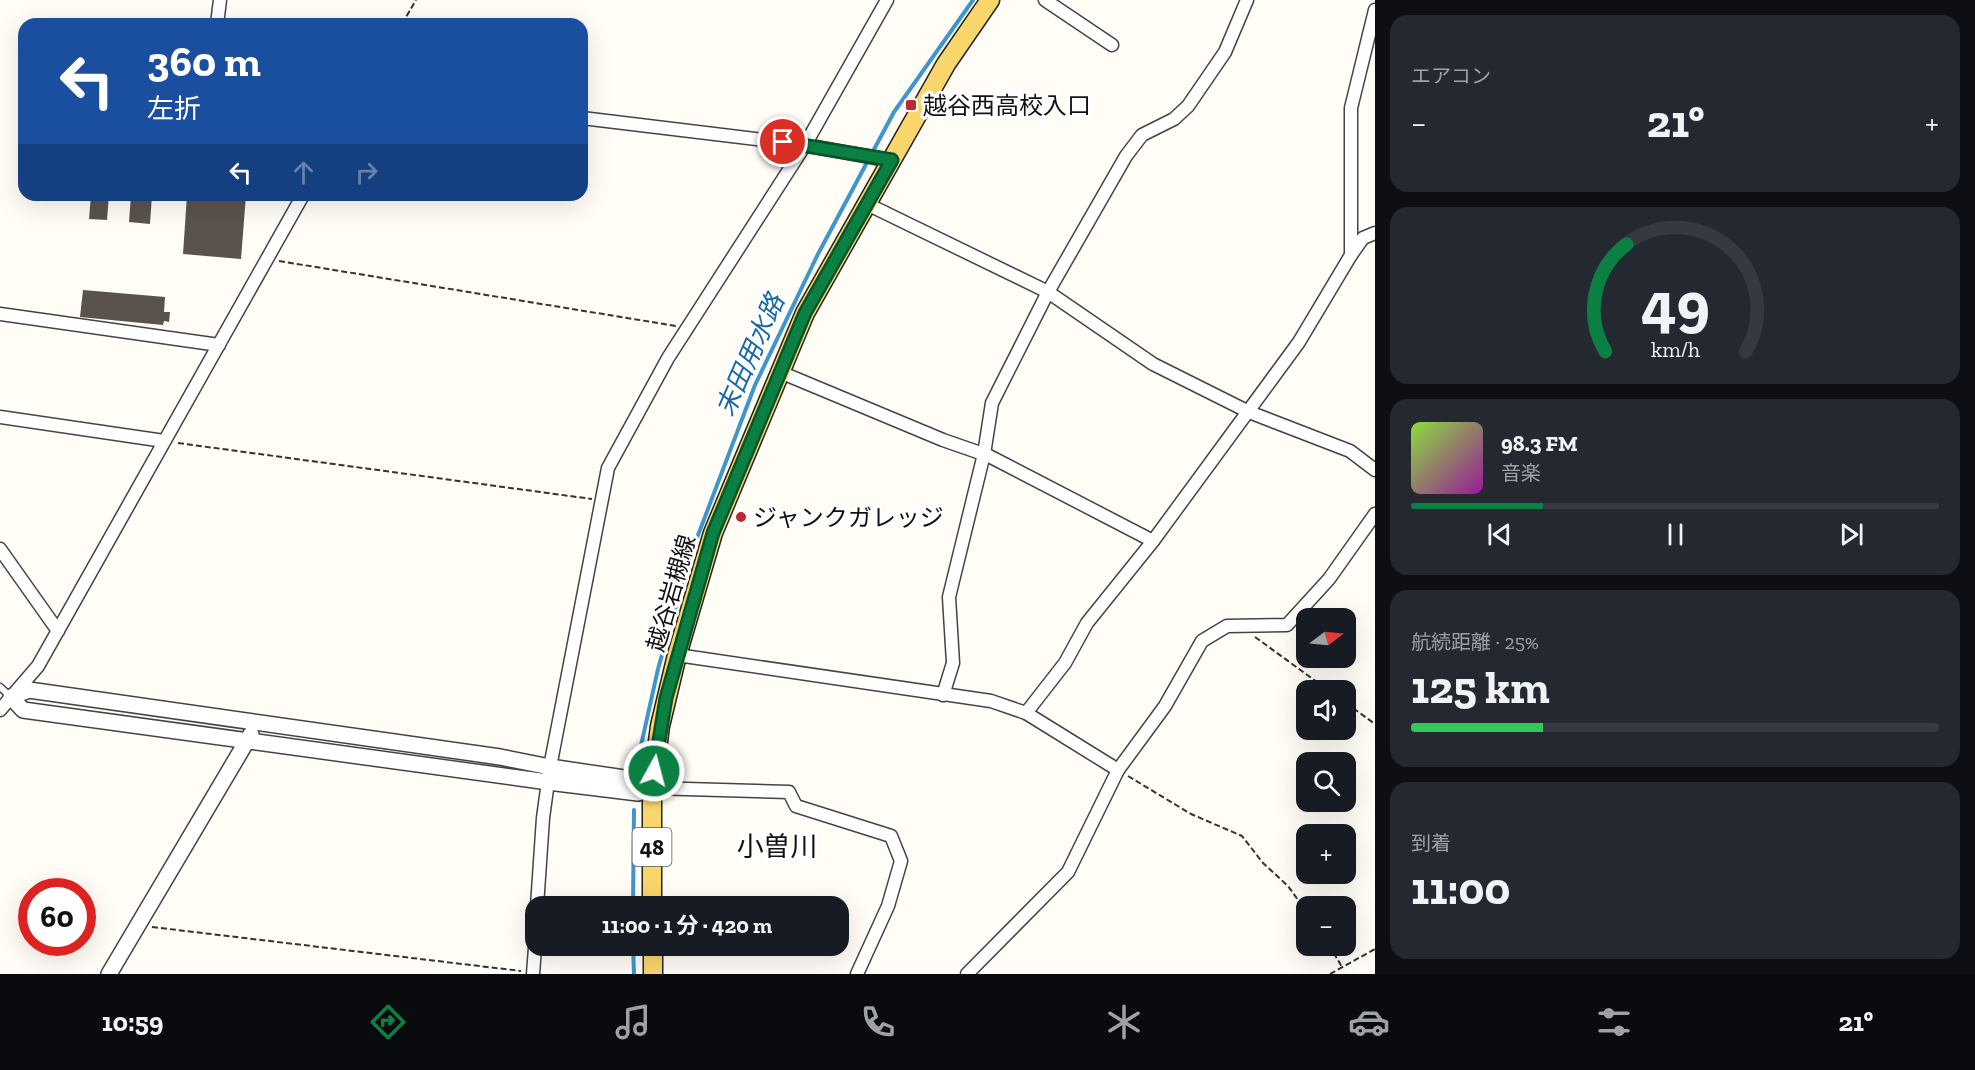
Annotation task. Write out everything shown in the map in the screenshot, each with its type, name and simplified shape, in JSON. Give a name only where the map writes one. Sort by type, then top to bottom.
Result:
[{"type":"main road","name":"越谷岩槻線","points":[[652,896],[652,788],[660,726],[677,655],[713,533],[805,313],[867,204],[878,157],[990,0]]},
{"type":"main road","points":[[653,956],[653,974]]},
{"type":"street","points":[[218,18],[220,0]]},
{"type":"street","points":[[538,896],[543,818],[549,775],[608,468],[687,327],[805,145],[887,0]]},
{"type":"street","points":[[1045,0],[1112,45]]},
{"type":"street","points":[[943,694],[953,663],[949,597],[984,454],[992,403],[1048,292],[1126,156],[1142,135],[1174,120],[1188,106],[1224,52],[1247,0]]},
{"type":"street","points":[[1351,255],[1351,108],[1375,10]]},
{"type":"street","points":[[588,119],[805,145],[878,157]]},
{"type":"street","points":[[0,710],[4,695],[38,666],[300,201]]},
{"type":"street","points":[[867,204],[1048,292],[1153,364],[1249,412],[1350,451],[1375,470]]},
{"type":"street","points":[[1026,713],[1065,663],[1088,623],[1153,541],[1299,342],[1363,238],[1375,233]]},
{"type":"street","points":[[0,314],[219,345]]},
{"type":"street","points":[[780,372],[943,440],[984,454],[1153,541]]},
{"type":"street","points":[[0,417],[164,441]]},
{"type":"street","points":[[967,974],[1068,872],[1118,770],[1165,706],[1202,641],[1227,626],[1287,625],[1329,579],[1375,514]]},
{"type":"street","points":[[0,549],[58,631]]},
{"type":"street","points":[[677,655],[991,701],[1026,713],[1118,770]]},
{"type":"street","points":[[4,695],[29,690],[500,756],[549,775]]},
{"type":"street","points":[[4,695],[23,710],[248,740],[549,775],[638,780],[652,788],[789,792],[796,806],[891,836],[901,861],[888,906],[857,974]]},
{"type":"street","points":[[109,974],[140,925],[257,723]]},
{"type":"street","points":[[533,973],[534,956]]},
{"type":"path","points":[[406,18],[416,0]]},
{"type":"path","points":[[267,259],[687,327]]},
{"type":"path","points":[[164,441],[603,501]]},
{"type":"path","points":[[1237,625],[1314,680]]},
{"type":"path","points":[[1356,710],[1375,724]]},
{"type":"path","points":[[1118,770],[1191,814],[1242,837],[1296,897]]},
{"type":"path","points":[[140,925],[533,973]]},
{"type":"path","points":[[1330,974],[1375,949]]},
{"type":"path","points":[[1336,956],[1342,967]]},
{"type":"building","points":[[90,201],[109,201],[107,220],[89,219]]},
{"type":"building","points":[[131,201],[152,201],[150,224],[129,222]]},
{"type":"building","points":[[187,201],[246,201],[241,259],[183,254]]},
{"type":"building","points":[[83,290],[165,297],[164,312],[170,312],[169,322],[164,321],[163,325],[80,317]]},
{"type":"waterway","name":"末田用水路","points":[[638,759],[658,669],[689,559],[755,385],[818,254],[894,112],[973,0]]},
{"type":"waterway","name":"末田用水路","points":[[633,896],[634,810]]},
{"type":"waterway","name":"末田用水路","points":[[633,956],[634,974]]},
{"type":"place","name":"越谷西高校入口","points":[[911,105]]},
{"type":"place","name":"ジャンクガレッジ","points":[[741,517]]},
{"type":"district","name":"小曽川","points":[[777,847]]},
{"type":"route","points":[[654,771],[666,698],[713,533],[805,313],[892,160],[783,142]]}]
